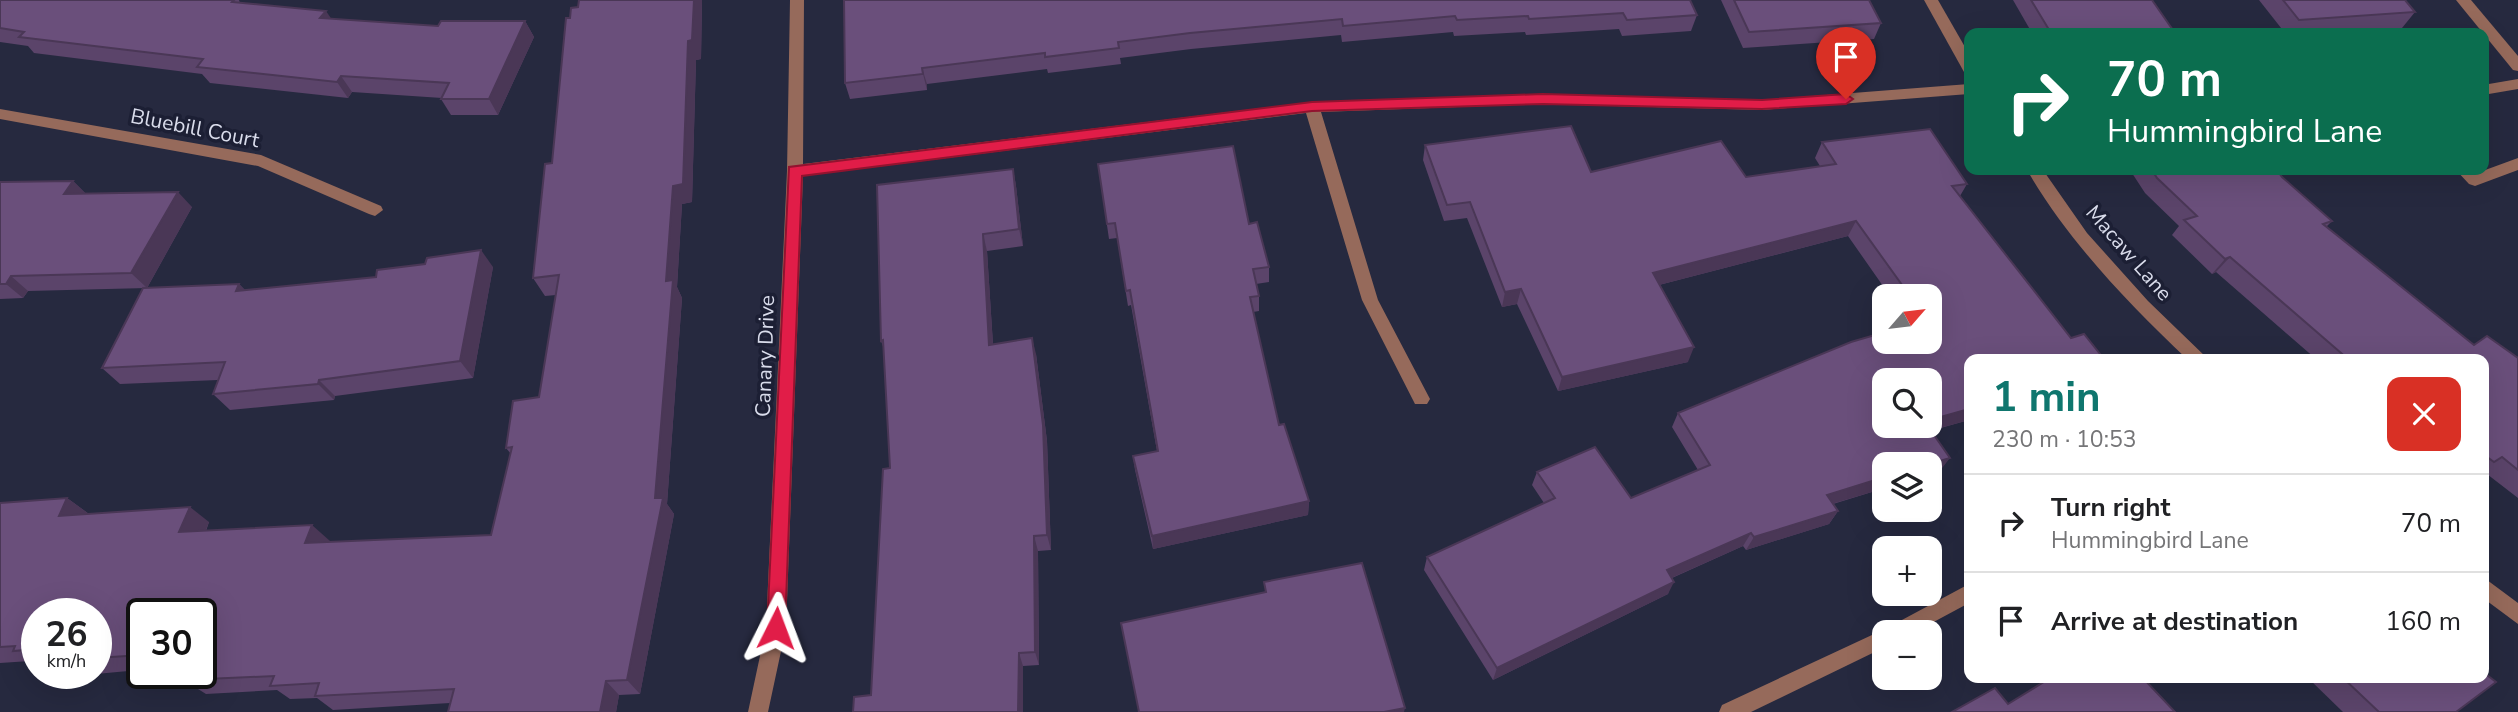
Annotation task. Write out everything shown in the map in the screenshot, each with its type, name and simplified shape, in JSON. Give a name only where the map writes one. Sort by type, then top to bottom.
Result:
[{"type":"street","name":"Canary Drive","points":[[758,712],[776,628],[794,171],[797,0]]},
{"type":"street","points":[[1931,0],[1964,59]]},
{"type":"street","points":[[2463,0],[2486,28]]},
{"type":"street","points":[[2489,31],[2518,66]]},
{"type":"street","points":[[2489,89],[2518,84]]},
{"type":"street","points":[[794,171],[1312,107],[1543,99],[1762,104],[1964,89]]},
{"type":"street","points":[[1312,107],[1370,300],[1421,399]]},
{"type":"street","name":"Bluebill Court","points":[[0,114],[261,161],[375,210]]},
{"type":"street","points":[[2489,175],[2518,164]]},
{"type":"street","name":"Macaw Lane","points":[[2038,175],[2081,237],[2142,306],[2194,354]]},
{"type":"street","points":[[2469,175],[2474,180],[2488,175]]},
{"type":"street","points":[[2489,591],[2518,615]]},
{"type":"street","points":[[1918,620],[1964,596]]},
{"type":"street","points":[[1729,712],[1872,642]]},
{"type":"building","points":[[0,0],[234,0],[232,2],[326,11],[320,18],[438,26],[441,21],[525,21],[489,99],[441,99],[449,83],[341,76],[337,82],[197,67],[203,59],[19,37],[24,32],[0,28]]},
{"type":"building","points":[[579,0],[694,0],[692,40],[688,41],[683,184],[673,186],[666,281],[673,280],[655,498],[663,498],[627,680],[606,681],[600,712],[448,712],[454,689],[315,696],[319,683],[270,686],[274,676],[217,679],[217,598],[126,598],[126,656],[112,657],[112,598],[21,598],[21,650],[13,651],[15,646],[0,647],[0,503],[67,498],[59,516],[190,507],[179,532],[312,525],[305,543],[491,535],[512,447],[506,448],[513,401],[539,397],[559,275],[533,278],[545,164],[552,163],[566,18],[570,18],[571,8],[578,7]]},
{"type":"building","points":[[844,0],[1690,0],[1697,15],[1627,20],[1623,13],[1529,19],[1528,16],[1457,20],[1455,16],[1343,26],[1342,19],[1118,42],[1119,48],[1045,57],[1045,53],[922,68],[923,74],[845,83]]},
{"type":"building","points":[[1734,0],[1869,0],[1881,23],[1749,32]]},
{"type":"building","points":[[2031,0],[2152,0],[2172,28],[2048,28]]},
{"type":"building","points":[[2283,0],[2405,0],[2415,12],[2299,20]]},
{"type":"building","points":[[1571,126],[1591,172],[1721,141],[1746,177],[1836,164],[1822,142],[1930,129],[1967,184],[1952,186],[2071,338],[2084,334],[2100,354],[1964,354],[1964,410],[1942,417],[1942,368],[1872,368],[1872,438],[1936,438],[1950,458],[1942,460],[1942,452],[1872,452],[1872,481],[1827,495],[1838,511],[1754,537],[1751,533],[1667,570],[1674,582],[1497,668],[1427,557],[1555,498],[1537,472],[1595,447],[1631,498],[1710,465],[1678,413],[1851,342],[1872,336],[1872,354],[1942,354],[1942,284],[1901,284],[1856,221],[1653,273],[1694,347],[1562,377],[1521,289],[1505,292],[1470,202],[1447,205],[1425,145]]},
{"type":"building","points":[[1233,146],[1249,224],[1257,222],[1269,267],[1253,269],[1259,296],[1250,297],[1279,425],[1284,424],[1309,501],[1152,536],[1133,456],[1158,451],[1130,290],[1126,291],[1115,223],[1107,224],[1098,164]]},
{"type":"building","points":[[1013,169],[1019,229],[983,234],[989,345],[1032,338],[1043,425],[1047,535],[1034,536],[1035,652],[1019,653],[1018,712],[853,712],[854,697],[871,695],[883,469],[890,468],[883,340],[881,341],[877,185]]},
{"type":"building","points":[[2155,175],[2281,175],[2332,221],[2323,224],[2474,345],[2487,336],[2518,358],[2518,470],[2502,457],[2494,462],[2489,458],[2489,354],[2342,354],[2230,257],[2225,259],[2184,220],[2197,216]]},
{"type":"building","points":[[73,181],[64,194],[178,192],[131,273],[11,276],[6,284],[0,284],[0,182]]},
{"type":"building","points":[[481,250],[460,361],[319,380],[318,384],[213,394],[225,362],[102,368],[143,288],[239,284],[236,291],[376,277],[377,270],[425,264],[427,258]]},
{"type":"building","points":[[1362,563],[1405,708],[1384,712],[1139,712],[1121,623],[1266,592],[1264,582]]},
{"type":"building","points":[[2489,677],[2496,682],[2456,712],[2379,712],[2348,683],[2489,683]]},
{"type":"building","points":[[2042,683],[2148,683],[2175,712],[1952,712],[1995,688],[2008,704]]},
{"type":"route","points":[[776,628],[794,171],[1312,107],[1543,99],[1762,104],[1846,99]]}]
